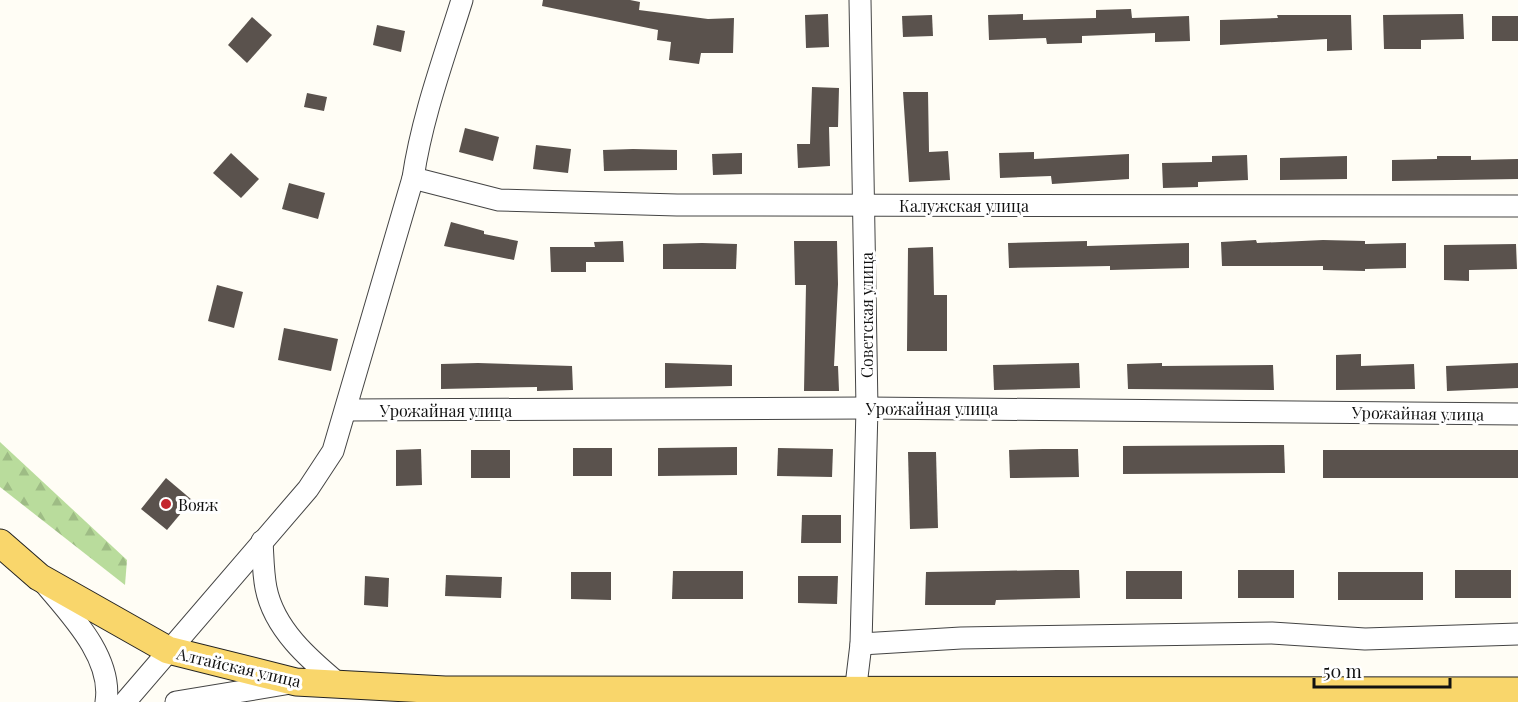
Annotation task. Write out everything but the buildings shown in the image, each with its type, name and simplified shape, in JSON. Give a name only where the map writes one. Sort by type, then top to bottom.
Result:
[{"type":"main road","name":"Алтайская улица","points":[[0,543],[39,577],[168,650],[296,682],[445,690],[854,696],[1518,691]]},
{"type":"street","points":[[124,702],[308,489],[333,451],[413,178],[418,147],[462,0]]},
{"type":"street","name":"Советская улица","points":[[854,696],[861,644],[867,408],[860,0]]},
{"type":"street","name":"Калужская улица","points":[[413,178],[499,200],[677,205],[1518,206]]},
{"type":"street","name":"Урожайная улица","points":[[346,410],[867,408],[1518,414]]},
{"type":"street","points":[[262,541],[266,589],[279,623],[309,658],[339,684]]},
{"type":"street","points":[[39,577],[65,608],[100,660],[107,693],[106,702]]},
{"type":"street","points":[[861,644],[961,638],[1272,633],[1365,639],[1518,634]]},
{"type":"street","points":[[176,702],[296,682]]},
{"type":"green space","points":[[0,442],[127,560],[125,585],[0,487]]},
{"type":"place","name":"Вояж","points":[[166,504]]}]
